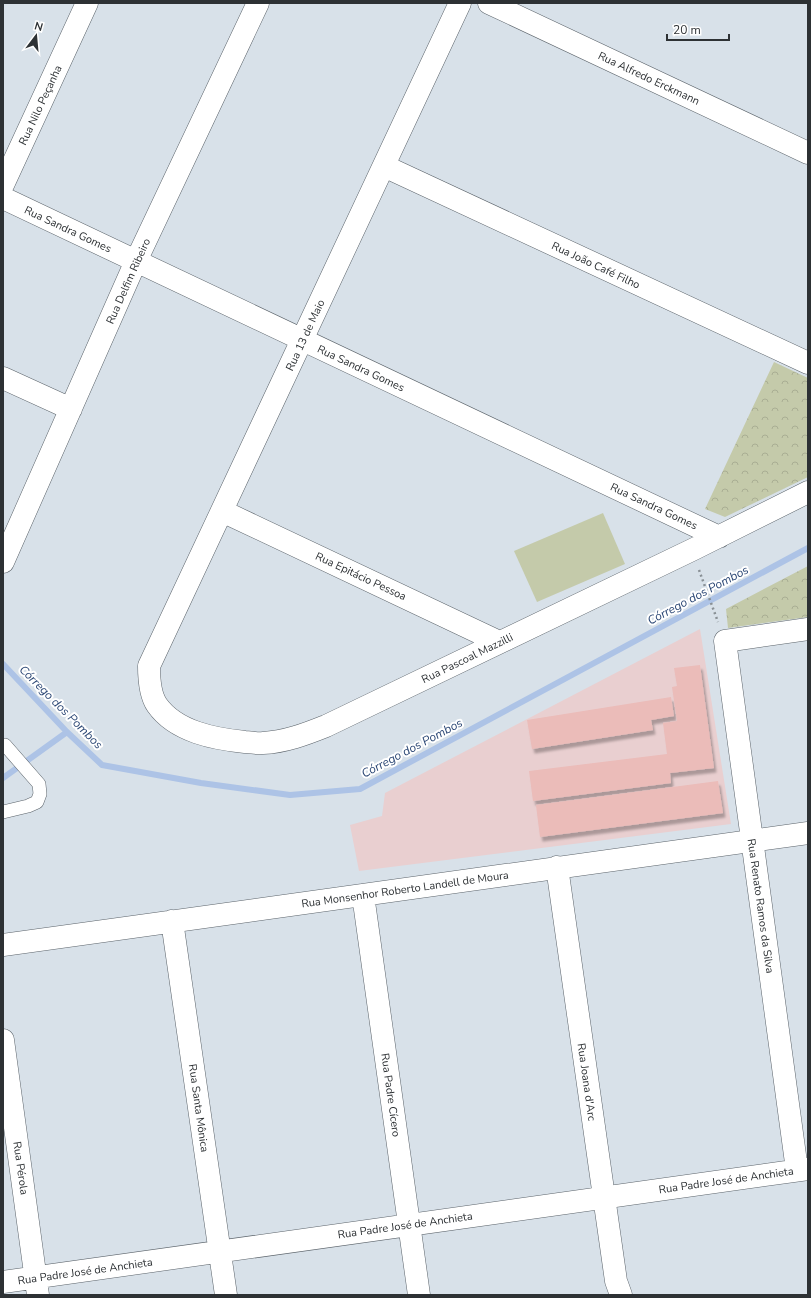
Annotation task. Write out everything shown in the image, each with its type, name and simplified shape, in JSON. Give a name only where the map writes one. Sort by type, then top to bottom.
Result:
[{"type":"street","name":"Rua Nilo Peçanha","points":[[3,185],[87,3]]},
{"type":"street","name":"Rua Delfim Ribeiro","points":[[3,562],[136,261],[258,3]]},
{"type":"street","name":"Rua 13 de Maio","points":[[149,666],[460,3]]},
{"type":"street","name":"Rua Alfredo Erckmann","points":[[489,3],[808,153]]},
{"type":"street","name":"Rua João Café Filho","points":[[384,166],[808,363]]},
{"type":"street","name":"Rua Sandra Gomes","points":[[3,198],[719,537]]},
{"type":"street","points":[[3,378],[71,409]]},
{"type":"street","name":"Rua Pascoal Mazzilli","points":[[149,666],[149,682],[156,704],[172,720],[193,731],[224,740],[263,744],[297,737],[326,726],[719,537],[808,492]]},
{"type":"street","name":"Rua Epitácio Pessoa","points":[[222,511],[499,642]]},
{"type":"street","name":"Rua Renato Ramos da Silva","points":[[803,1169],[752,841],[725,641],[808,629]]},
{"type":"street","name":"Rua Monsenhor Roberto Landell de Moura","points":[[3,945],[808,833]]},
{"type":"street","name":"Rua Joana d'Arc","points":[[557,867],[616,1281],[621,1295]]},
{"type":"street","name":"Rua Padre Cícero","points":[[363,895],[419,1295]]},
{"type":"street","name":"Rua Santa Mônica","points":[[172,921],[226,1295]]},
{"type":"street","name":"Rua Pérola","points":[[3,1040],[37,1286]]},
{"type":"street","name":"Rua Padre José de Anchieta","points":[[3,1282],[37,1286],[220,1252],[803,1169]]},
{"type":"lane","points":[[3,812],[28,806],[37,802],[40,794],[39,784],[4,745]]},
{"type":"path","points":[[702,579],[712,608]]},
{"type":"shaded area","points":[[700,629],[731,824],[359,871],[350,825],[382,816],[385,793]]},
{"type":"green space","points":[[774,362],[808,378],[808,477],[725,517],[705,509]]},
{"type":"green space","points":[[603,513],[625,564],[537,602],[514,551]]},
{"type":"green space","points":[[808,566],[808,617],[728,628],[726,609]]},
{"type":"building","points":[[700,665],[714,768],[670,773],[671,783],[533,801],[529,771],[667,754],[663,723],[677,721],[672,687],[677,686],[674,668]]},
{"type":"building","points":[[671,697],[674,716],[651,720],[653,730],[532,749],[527,720]]},
{"type":"building","points":[[718,781],[723,813],[540,837],[536,805]]},
{"type":"waterway","name":"Córrego dos Pombos","points":[[3,664],[67,732],[102,765],[201,783],[290,795],[360,789],[808,548]]},
{"type":"waterway","points":[[3,778],[67,732]]}]
